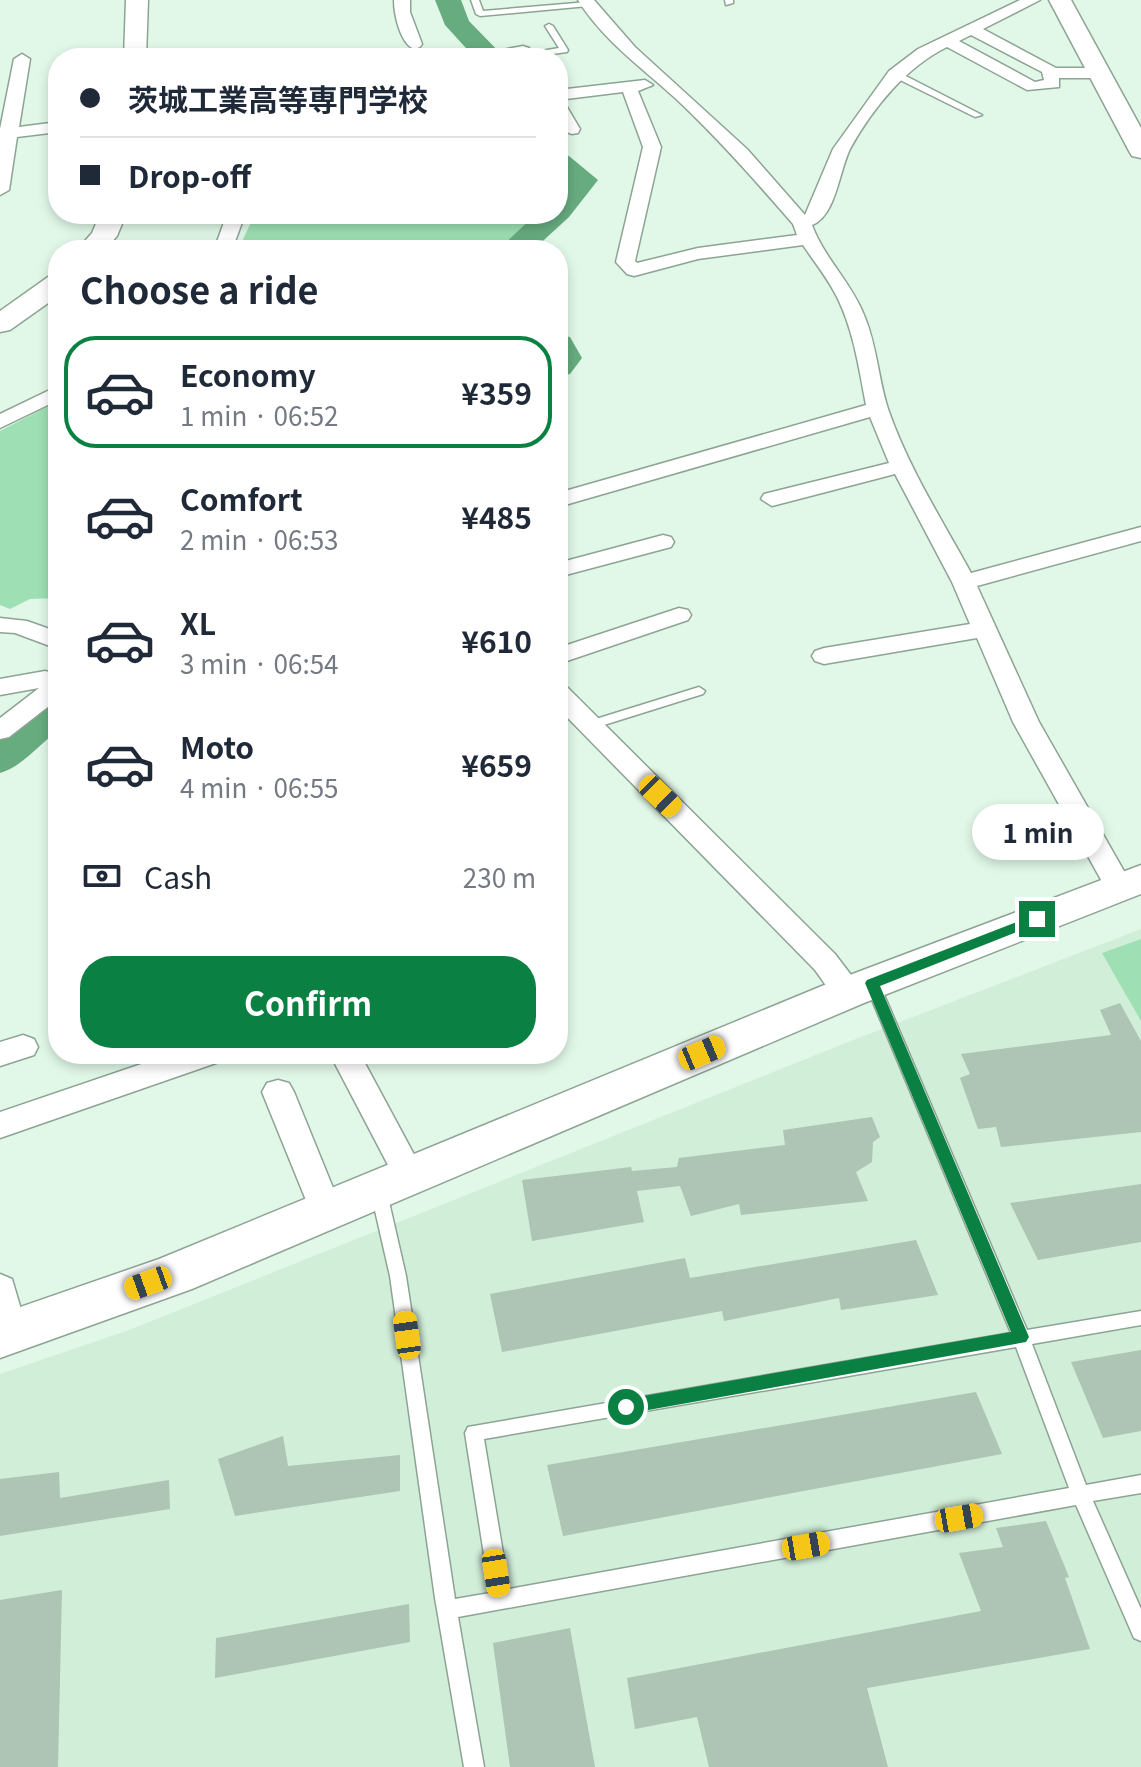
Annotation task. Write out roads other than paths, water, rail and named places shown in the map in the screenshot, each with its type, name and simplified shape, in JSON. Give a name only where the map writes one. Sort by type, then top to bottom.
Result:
[{"type":"street","points":[[135,48],[137,0]]},
{"type":"street","points":[[402,0],[402,12],[414,44]]},
{"type":"street","points":[[629,88],[652,147],[625,262],[634,270],[664,258],[805,231],[818,211],[842,149],[895,74],[924,52],[1032,0]]},
{"type":"street","points":[[1060,0],[1141,151]]},
{"type":"street","points":[[0,1289],[5,1334],[175,1274],[861,988],[1130,883],[1026,722],[964,582],[901,466],[877,408],[864,342],[847,297],[805,231],[741,153],[629,50],[587,2]]},
{"type":"street","points":[[948,41],[1033,87],[1053,84],[1049,69],[972,30]]},
{"type":"street","points":[[0,190],[6,133],[22,59]]},
{"type":"street","points":[[1050,73],[1099,73]]},
{"type":"street","points":[[568,94],[666,81]]},
{"type":"street","points":[[568,122],[572,129]]},
{"type":"street","points":[[6,133],[48,128]]},
{"type":"street","points":[[0,324],[48,290]]},
{"type":"street","points":[[0,422],[48,397]]},
{"type":"street","points":[[568,497],[877,408]]},
{"type":"street","points":[[772,499],[901,466]]},
{"type":"street","points":[[964,582],[1141,534]]},
{"type":"street","points":[[568,567],[663,542]]},
{"type":"street","points":[[568,653],[679,615]]},
{"type":"street","points":[[0,625],[18,626],[48,637]]},
{"type":"street","points":[[824,656],[985,629]]},
{"type":"street","points":[[0,687],[48,680]]},
{"type":"street","points":[[0,731],[48,692]]},
{"type":"street","points":[[568,704],[825,962],[861,988]]},
{"type":"street","points":[[0,1125],[169,1064]]},
{"type":"street","points":[[349,1064],[394,1182]]},
{"type":"street","points":[[278,1092],[326,1210]]},
{"type":"lane","points":[[475,0],[480,14],[587,2]]},
{"type":"lane","points":[[549,26],[563,48]]},
{"type":"lane","points":[[895,74],[978,115]]},
{"type":"lane","points":[[588,726],[699,691]]},
{"type":"lane","points":[[861,988],[1021,1337],[1081,1496],[1141,1631]]},
{"type":"lane","points":[[394,1182],[398,1276],[447,1610],[474,1767]]},
{"type":"lane","points":[[501,1601],[474,1433],[1141,1318]]},
{"type":"lane","points":[[447,1610],[1141,1484]]},
{"type":"waterway","points":[[448,0],[449,9],[458,25],[480,48]]},
{"type":"waterway","points":[[568,169],[583,180],[568,198]]},
{"type":"waterway","points":[[525,240],[543,224]]},
{"type":"waterway","points":[[0,758],[23,734],[48,717]]}]
